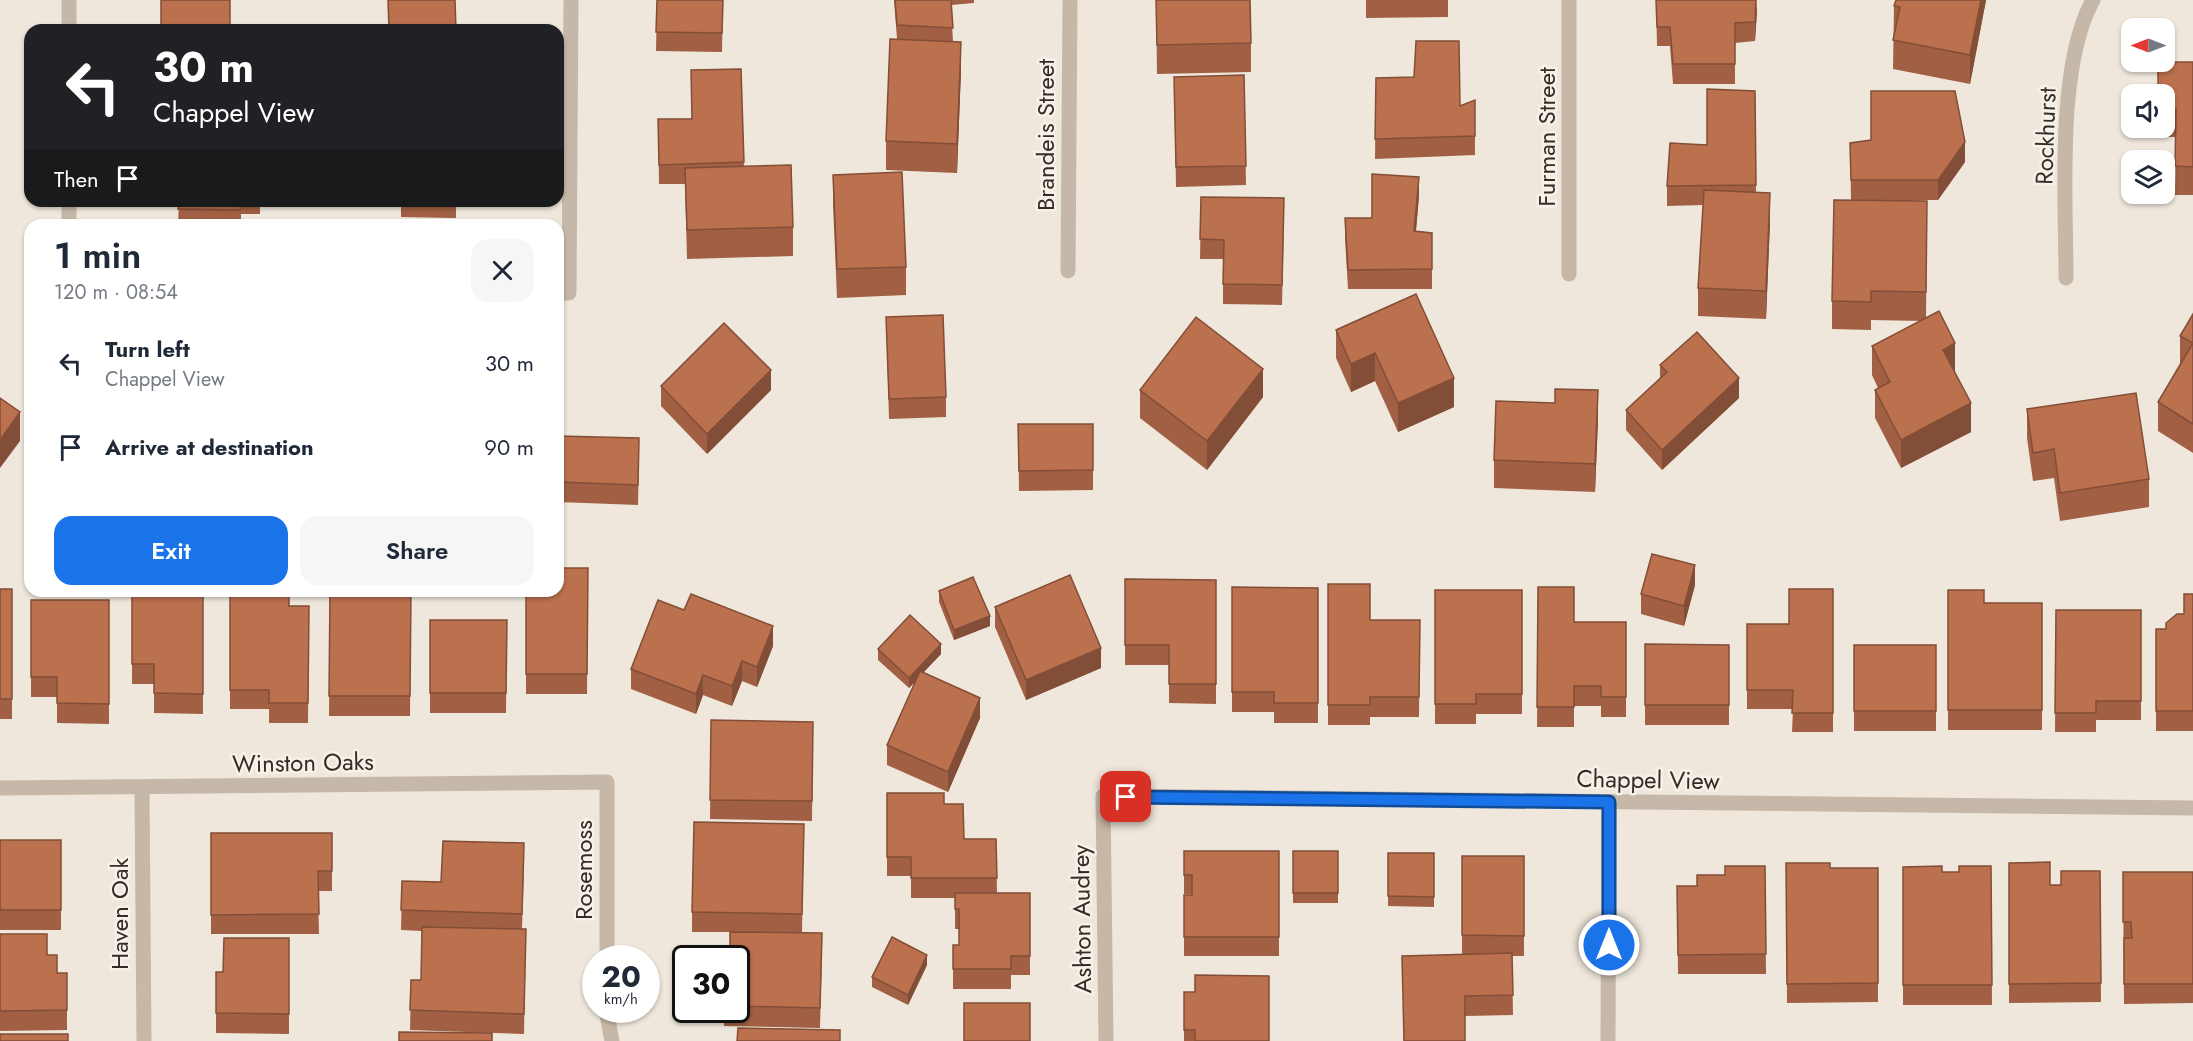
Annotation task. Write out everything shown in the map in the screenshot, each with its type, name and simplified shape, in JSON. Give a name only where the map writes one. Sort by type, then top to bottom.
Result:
[{"type":"street","points":[[69,0],[69,24]]},
{"type":"street","points":[[564,293],[571,0]]},
{"type":"street","name":"Brandeis Street","points":[[1068,271],[1070,0]]},
{"type":"street","name":"Furman Street","points":[[1569,0],[1569,274]]},
{"type":"street","name":"Rockhurst","points":[[2066,278],[2067,124],[2072,60],[2093,0]]},
{"type":"street","name":"Winston Oaks","points":[[0,788],[608,782]]},
{"type":"street","name":"Rosemoss","points":[[606,945],[608,782]]},
{"type":"street","name":"Haven Oak","points":[[142,788],[144,1041]]},
{"type":"street","name":"Chappel View","points":[[1103,796],[2193,808]]},
{"type":"street","name":"Ashton Audrey","points":[[1103,796],[1106,1041]]},
{"type":"street","points":[[1608,1041],[1609,802]]},
{"type":"street","points":[[609,1023],[612,1041]]},
{"type":"building","points":[[161,0],[230,0],[230,24],[161,24]]},
{"type":"building","points":[[388,0],[455,0],[456,24],[389,24]]},
{"type":"building","points":[[657,0],[723,0],[722,33],[656,32]]},
{"type":"building","points":[[895,0],[951,0],[953,28],[897,25]]},
{"type":"building","points":[[1156,0],[1250,0],[1251,43],[1157,45]]},
{"type":"building","points":[[1656,0],[1756,0],[1755,22],[1735,23],[1735,64],[1673,64],[1670,27],[1657,27]]},
{"type":"building","points":[[1896,0],[1981,0],[1970,55],[1893,40],[1900,7],[1894,6]]},
{"type":"building","points":[[890,39],[961,42],[957,144],[886,141]]},
{"type":"building","points":[[1416,41],[1459,41],[1460,106],[1475,100],[1475,136],[1375,139],[1376,78],[1414,77]]},
{"type":"building","points":[[2175,62],[2193,62],[2193,167],[2175,166],[2175,84],[2158,84],[2158,72],[2175,72]]},
{"type":"building","points":[[741,69],[744,162],[659,165],[658,119],[692,119],[691,70]]},
{"type":"building","points":[[1244,75],[1246,166],[1176,167],[1174,77]]},
{"type":"building","points":[[1707,89],[1755,91],[1756,185],[1667,186],[1670,143],[1707,145]]},
{"type":"building","points":[[1871,91],[1955,91],[1965,142],[1938,180],[1851,180],[1850,143],[1871,140]]},
{"type":"building","points":[[791,165],[793,227],[687,230],[685,168]]},
{"type":"building","points":[[902,172],[906,267],[837,269],[833,175]]},
{"type":"building","points":[[1372,174],[1419,177],[1414,231],[1432,233],[1432,269],[1348,270],[1345,218],[1372,218]]},
{"type":"building","points":[[1704,190],[1770,193],[1766,291],[1698,288]]},
{"type":"building","points":[[1201,197],[1284,198],[1282,285],[1223,284],[1224,240],[1200,239]]},
{"type":"building","points":[[1834,200],[1927,201],[1926,292],[1871,291],[1871,302],[1832,301]]},
{"type":"building","points":[[178,207],[240,207],[240,210],[178,209]]},
{"type":"building","points":[[1416,294],[1454,378],[1398,403],[1375,353],[1351,364],[1336,330]]},
{"type":"building","points":[[1939,311],[1955,343],[1943,350],[1971,403],[1901,440],[1875,390],[1890,382],[1872,346]]},
{"type":"building","points":[[2193,314],[2193,343],[2180,336]]},
{"type":"building","points":[[943,315],[946,397],[889,399],[886,317]]},
{"type":"building","points":[[1196,317],[1263,369],[1207,441],[1140,390]]},
{"type":"building","points":[[724,323],[771,370],[707,434],[661,386]]},
{"type":"building","points":[[1697,332],[1739,378],[1662,450],[1626,410],[1667,372],[1660,365]]},
{"type":"building","points":[[2193,343],[2193,424],[2158,402]]},
{"type":"building","points":[[1555,389],[1598,390],[1595,464],[1494,460],[1496,401],[1555,403]]},
{"type":"building","points":[[2136,393],[2149,479],[2060,493],[2054,449],[2033,453],[2027,409]]},
{"type":"building","points":[[0,398],[20,412],[0,440]]},
{"type":"building","points":[[1018,424],[1093,424],[1093,470],[1019,471]]},
{"type":"building","points":[[564,436],[639,438],[638,485],[564,482]]},
{"type":"building","points":[[1652,554],[1695,565],[1684,606],[1641,594]]},
{"type":"building","points":[[564,568],[588,568],[587,674],[526,674],[526,597],[564,597]]},
{"type":"building","points":[[1070,575],[1101,648],[1026,680],[995,607]]},
{"type":"building","points":[[973,577],[990,616],[954,630],[939,591]]},
{"type":"building","points":[[1125,579],[1216,580],[1216,684],[1169,684],[1169,645],[1125,645]]},
{"type":"building","points":[[1328,584],[1370,584],[1370,620],[1420,620],[1419,697],[1370,697],[1370,705],[1328,705]]},
{"type":"building","points":[[1232,587],[1318,588],[1318,703],[1274,703],[1274,692],[1232,692]]},
{"type":"building","points":[[1538,587],[1574,587],[1574,622],[1626,622],[1626,697],[1601,697],[1601,686],[1574,686],[1574,707],[1537,707]]},
{"type":"building","points":[[0,589],[12,589],[12,699],[0,699]]},
{"type":"building","points":[[1789,589],[1833,589],[1833,713],[1792,713],[1793,690],[1747,690],[1747,624],[1789,624]]},
{"type":"building","points":[[1435,590],[1522,590],[1522,694],[1476,694],[1476,704],[1435,704]]},
{"type":"building","points":[[1948,590],[1984,590],[1984,603],[2042,603],[2042,710],[1948,710]]},
{"type":"building","points":[[691,594],[773,626],[757,667],[742,661],[732,686],[703,675],[696,694],[631,669],[658,600],[684,610]]},
{"type":"building","points":[[2184,594],[2193,594],[2193,711],[2156,711],[2156,629],[2166,629],[2166,623],[2177,614],[2184,614]]},
{"type":"building","points":[[132,597],[203,597],[203,694],[154,693],[154,664],[132,664]]},
{"type":"building","points":[[230,597],[289,597],[289,606],[309,606],[308,703],[269,703],[269,690],[230,690]]},
{"type":"building","points":[[330,597],[411,597],[410,696],[329,696]]},
{"type":"building","points":[[31,600],[109,600],[109,704],[57,703],[57,677],[31,677]]},
{"type":"building","points":[[2056,610],[2141,610],[2141,701],[2096,701],[2096,713],[2055,713]]},
{"type":"building","points":[[910,615],[941,644],[909,678],[878,649]]},
{"type":"building","points":[[430,620],[507,620],[506,693],[430,693]]},
{"type":"building","points":[[1645,644],[1729,645],[1729,705],[1645,705]]},
{"type":"building","points":[[1854,645],[1936,645],[1936,711],[1854,711]]},
{"type":"building","points":[[920,671],[980,698],[948,772],[887,745]]},
{"type":"building","points":[[711,720],[813,722],[812,801],[710,800]]},
{"type":"building","points":[[887,793],[944,793],[944,804],[963,804],[964,839],[996,839],[997,878],[911,878],[911,857],[887,857]]},
{"type":"building","points":[[694,822],[804,824],[802,914],[692,912]]},
{"type":"building","points":[[211,833],[332,833],[332,871],[318,871],[319,914],[211,915]]},
{"type":"building","points":[[0,840],[61,840],[61,910],[0,910]]},
{"type":"building","points":[[443,841],[524,843],[522,914],[401,910],[402,881],[441,882]]},
{"type":"building","points":[[1184,851],[1279,851],[1279,937],[1184,937],[1184,895],[1192,895],[1192,875],[1184,875]]},
{"type":"building","points":[[1293,851],[1338,851],[1338,893],[1293,893]]},
{"type":"building","points":[[1388,853],[1434,853],[1434,897],[1388,896]]},
{"type":"building","points":[[1462,856],[1524,856],[1524,936],[1462,935]]},
{"type":"building","points":[[2050,862],[2050,885],[2061,885],[2061,871],[2100,871],[2101,983],[2009,984],[2009,863]]},
{"type":"building","points":[[1786,863],[1830,863],[1830,868],[1878,868],[1878,983],[1787,984]]},
{"type":"building","points":[[1725,866],[1765,866],[1766,954],[1678,955],[1677,886],[1697,886],[1697,875],[1725,875]]},
{"type":"building","points":[[1942,866],[1942,872],[1959,872],[1959,866],[1991,866],[1992,985],[1903,985],[1903,867]]},
{"type":"building","points":[[2123,872],[2193,872],[2193,984],[2124,984],[2124,938],[2132,938],[2131,922],[2123,922]]},
{"type":"building","points":[[955,893],[1030,893],[1030,956],[1011,956],[1011,969],[953,969],[953,945],[959,945],[959,909],[955,909]]},
{"type":"building","points":[[422,927],[526,929],[524,1014],[410,1010],[411,980],[421,980]]},
{"type":"building","points":[[730,932],[822,933],[820,1008],[750,1006],[750,945],[730,945]]},
{"type":"building","points":[[0,934],[47,934],[47,955],[57,955],[57,973],[67,973],[67,1010],[0,1011]]},
{"type":"building","points":[[892,937],[927,955],[908,995],[872,977]]},
{"type":"building","points":[[224,938],[289,938],[289,1014],[216,1013],[216,972],[223,972]]},
{"type":"building","points":[[1512,953],[1513,995],[1465,996],[1465,1041],[1404,1041],[1402,956]]},
{"type":"building","points":[[1195,975],[1269,976],[1269,1041],[1195,1041],[1195,1030],[1184,1030],[1184,992],[1195,992]]},
{"type":"building","points":[[964,1003],[1030,1003],[1030,1041],[964,1041]]},
{"type":"building","points":[[738,1028],[840,1030],[840,1041],[737,1041]]},
{"type":"building","points":[[399,1032],[492,1033],[492,1041],[399,1041]]},
{"type":"building","points":[[0,1034],[68,1034],[68,1041],[0,1041]]},
{"type":"route","points":[[1126,797],[1609,802],[1609,945]]}]
